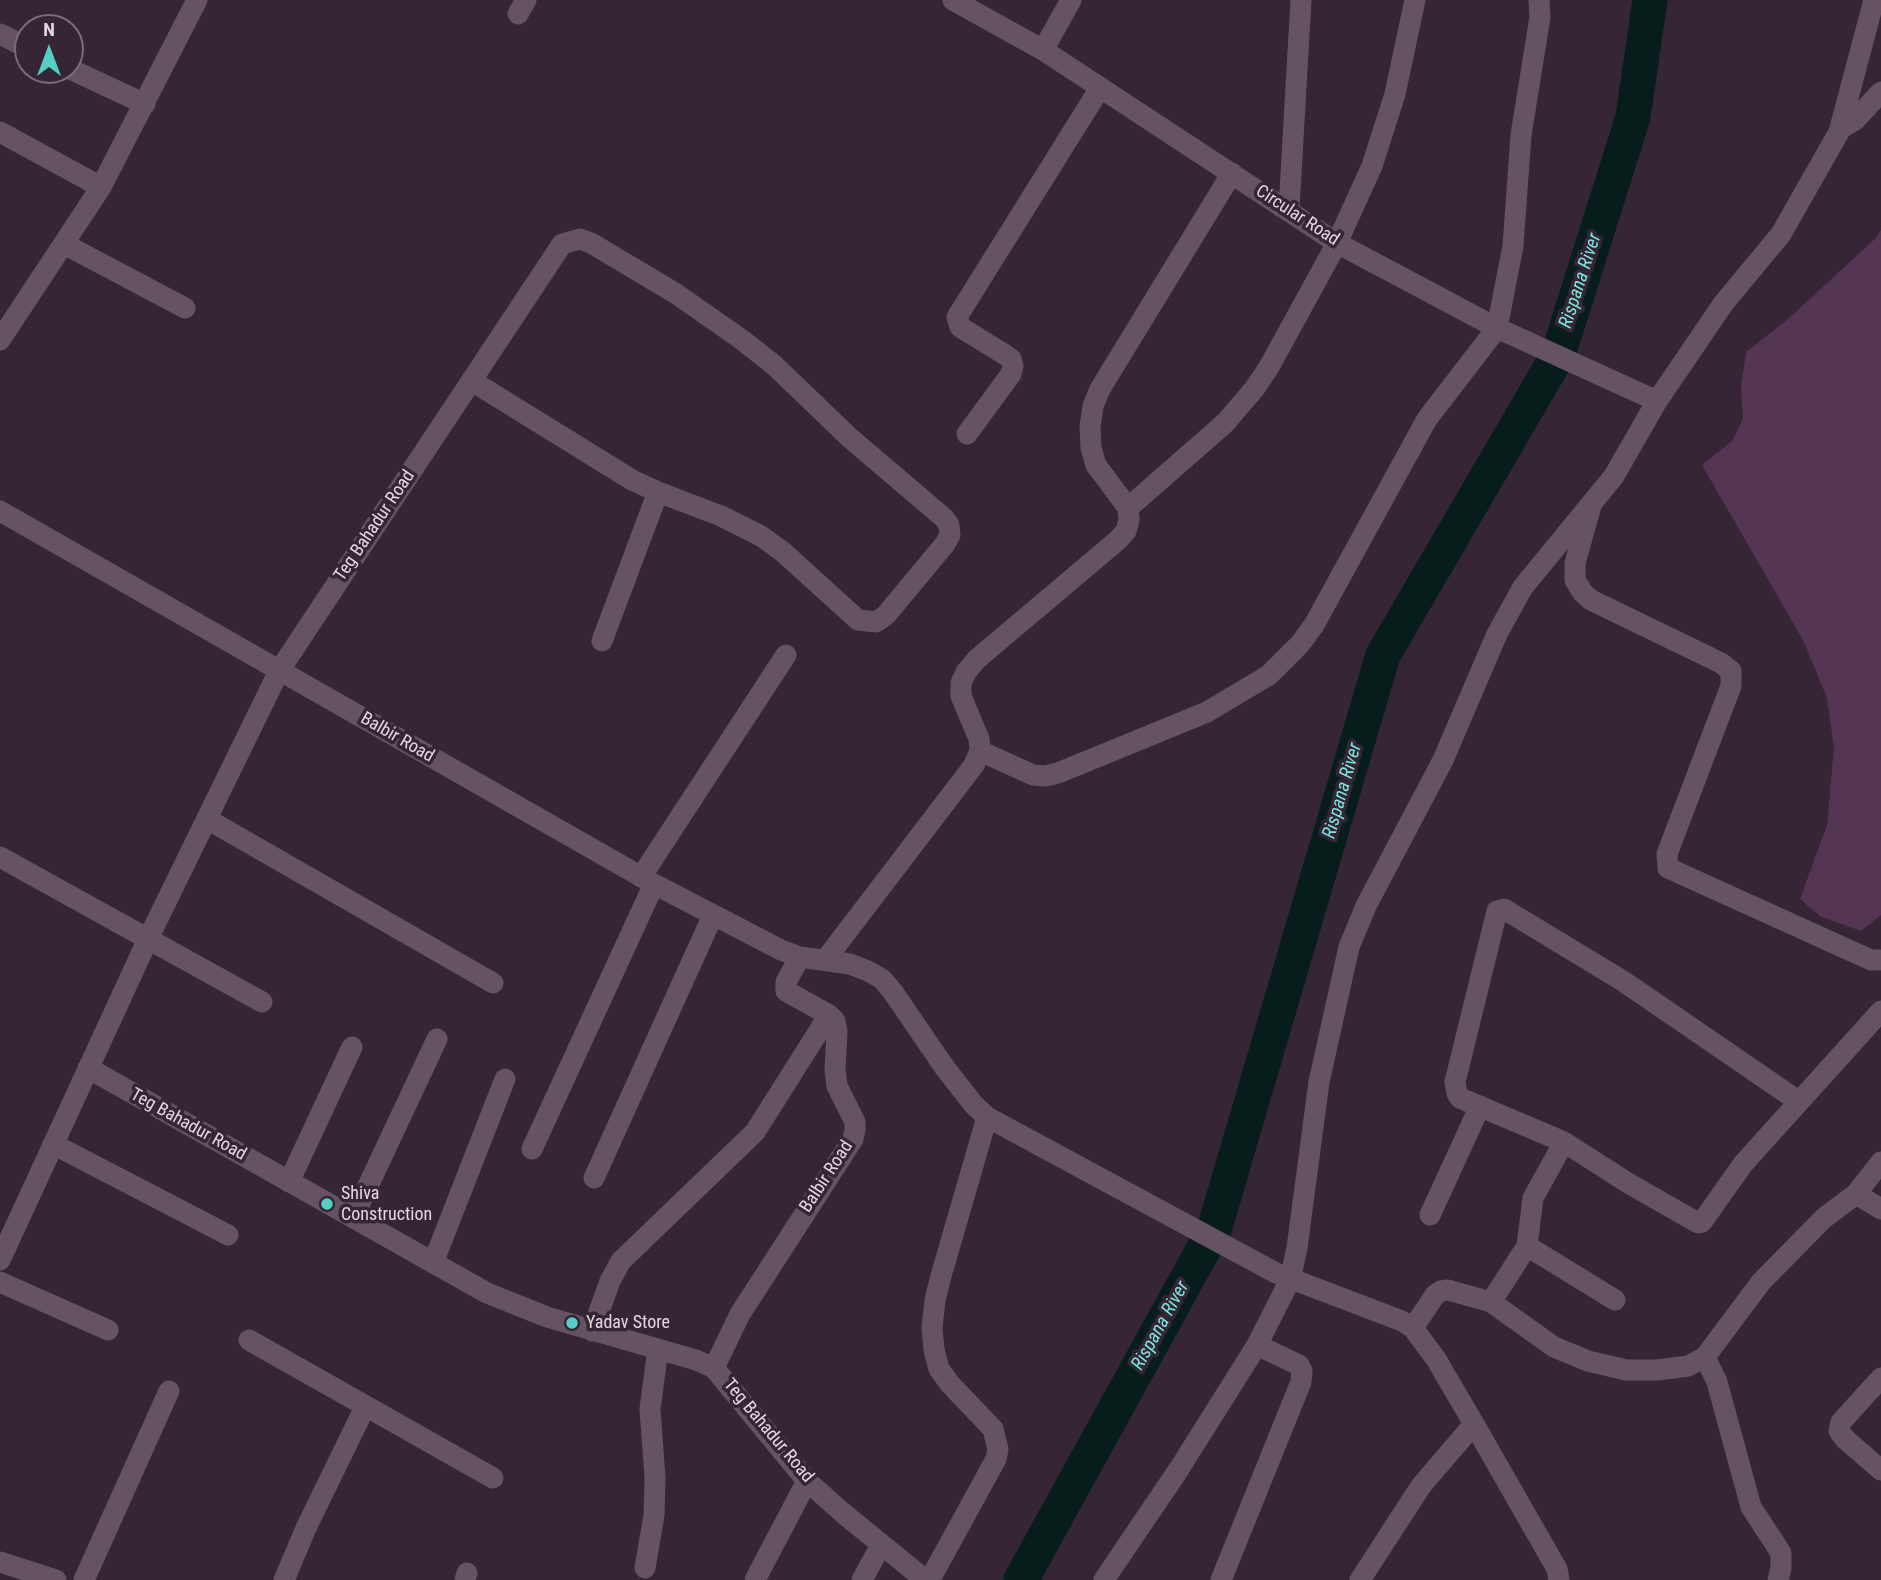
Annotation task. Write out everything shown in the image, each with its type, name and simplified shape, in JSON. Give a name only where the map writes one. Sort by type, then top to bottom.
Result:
[{"type":"street","points":[[0,341],[101,187],[197,0]]},
{"type":"street","name":"Circular Road","points":[[953,0],[1043,50],[1289,209],[1336,243],[1497,328],[1657,401]]},
{"type":"street","points":[[1043,50],[1071,0]]},
{"type":"street","points":[[1289,209],[1301,0]]},
{"type":"street","points":[[1128,508],[1225,423],[1255,388],[1336,243],[1372,166],[1395,94],[1415,0]]},
{"type":"street","points":[[980,751],[1033,775],[1058,773],[1183,723],[1232,698],[1269,675],[1300,644],[1314,625],[1427,419],[1497,328],[1513,246],[1521,135],[1540,17],[1539,0]]},
{"type":"street","points":[[1104,1580],[1179,1469],[1257,1345],[1297,1248],[1319,1082],[1349,947],[1357,926],[1443,760],[1497,634],[1523,587],[1625,458],[1657,401],[1723,304],[1781,234],[1840,129],[1874,0]]},
{"type":"street","points":[[84,76],[145,104]]},
{"type":"street","points":[[967,434],[1011,374],[1013,366],[1011,359],[960,327],[957,317],[1100,88]]},
{"type":"street","points":[[1840,129],[1855,120],[1881,92]]},
{"type":"street","points":[[0,132],[101,187]]},
{"type":"street","points":[[826,959],[974,765],[980,751],[979,739],[961,696],[961,683],[966,672],[977,659],[1126,531],[1128,508],[1096,465],[1091,448],[1093,406],[1100,389],[1232,173]]},
{"type":"street","name":"Teg Bahadur Road","points":[[0,1260],[148,939],[279,671],[562,244],[580,239],[591,243],[675,293],[741,339],[774,365],[850,438],[944,518],[949,525],[950,534],[945,544],[886,615],[876,622],[868,623],[859,620],[761,536],[721,516],[658,492]]},
{"type":"street","points":[[64,244],[185,308]]},
{"type":"street","points":[[472,381],[611,468],[658,492],[602,641]]},
{"type":"street","points":[[1593,500],[1575,564],[1575,580],[1583,593],[1591,600],[1721,663],[1731,671],[1731,686],[1667,854],[1668,868],[1871,960],[1881,960]]},
{"type":"street","name":"Balbir Road","points":[[0,510],[647,880],[764,942],[800,957],[850,964],[882,979],[945,1068],[987,1117],[1283,1277],[1402,1321],[1413,1328]]},
{"type":"street","points":[[532,1149],[647,880],[786,655]]},
{"type":"street","points":[[207,819],[493,983]]},
{"type":"street","points":[[0,857],[262,1002]]},
{"type":"street","points":[[1798,1101],[1623,981],[1502,908],[1497,911],[1455,1082],[1460,1098],[1564,1142],[1628,1183],[1700,1223],[1743,1164],[1881,1011]]},
{"type":"street","points":[[594,1178],[713,915]]},
{"type":"street","points":[[592,1331],[610,1281],[621,1261],[755,1132],[830,1015],[786,990],[786,982],[800,957]]},
{"type":"street","name":"Balbir Road","points":[[714,1368],[740,1314],[853,1139],[855,1122],[837,1086],[837,1032],[835,1021],[830,1015]]},
{"type":"street","points":[[353,1218],[436,1038]]},
{"type":"street","points":[[289,1182],[352,1047]]},
{"type":"street","name":"Teg Bahadur Road","points":[[88,1068],[433,1263],[515,1306],[696,1360],[714,1368],[807,1481],[922,1579]]},
{"type":"street","points":[[433,1263],[505,1079]]},
{"type":"street","points":[[1430,1215],[1479,1106]]},
{"type":"street","points":[[922,1579],[929,1579],[934,1572],[996,1458],[998,1449],[997,1438],[992,1429],[939,1369],[932,1328],[941,1276],[987,1117]]},
{"type":"street","points":[[1491,1302],[1527,1246],[1533,1198],[1564,1142]]},
{"type":"street","points":[[53,1144],[229,1235]]},
{"type":"street","points":[[1559,1580],[1557,1569],[1474,1424],[1436,1359],[1413,1328],[1435,1295],[1441,1290],[1448,1290],[1491,1302],[1554,1348],[1567,1354],[1626,1370],[1688,1366],[1705,1357],[1761,1282],[1824,1218],[1856,1194],[1881,1162]]},
{"type":"street","points":[[1856,1194],[1881,1209]]},
{"type":"street","points":[[1527,1246],[1615,1300]]},
{"type":"street","points":[[0,1282],[108,1330]]},
{"type":"street","points":[[249,1340],[493,1478]]},
{"type":"street","points":[[1221,1580],[1301,1382],[1303,1371],[1298,1364],[1257,1345]]},
{"type":"street","points":[[645,1568],[654,1516],[655,1478],[650,1409],[658,1349]]},
{"type":"street","points":[[1705,1357],[1717,1382],[1751,1507],[1782,1555],[1778,1580]]},
{"type":"street","points":[[1881,1378],[1842,1422],[1839,1430],[1845,1439],[1881,1470]]},
{"type":"street","points":[[84,1580],[169,1391]]},
{"type":"street","points":[[284,1580],[306,1528],[365,1407]]},
{"type":"street","points":[[1360,1580],[1421,1486],[1474,1424]]},
{"type":"street","points":[[755,1580],[807,1481]]},
{"type":"street","points":[[862,1580],[881,1545]]},
{"type":"street","points":[[0,1562],[56,1580]]},
{"type":"shaded area","points":[[1881,230],[1881,915],[1861,931],[1820,916],[1800,899],[1827,825],[1834,748],[1827,698],[1803,640],[1702,465],[1732,441],[1743,419],[1741,387],[1746,352],[1788,319],[1876,238]]},
{"type":"waterway","name":"Rispana River","points":[[1021,1580],[1214,1230],[1383,655],[1558,355],[1633,117],[1650,0]]},
{"type":"place","name":"Shiva Construction","points":[[327,1204]]},
{"type":"place","name":"Yadav Store","points":[[572,1323]]}]
